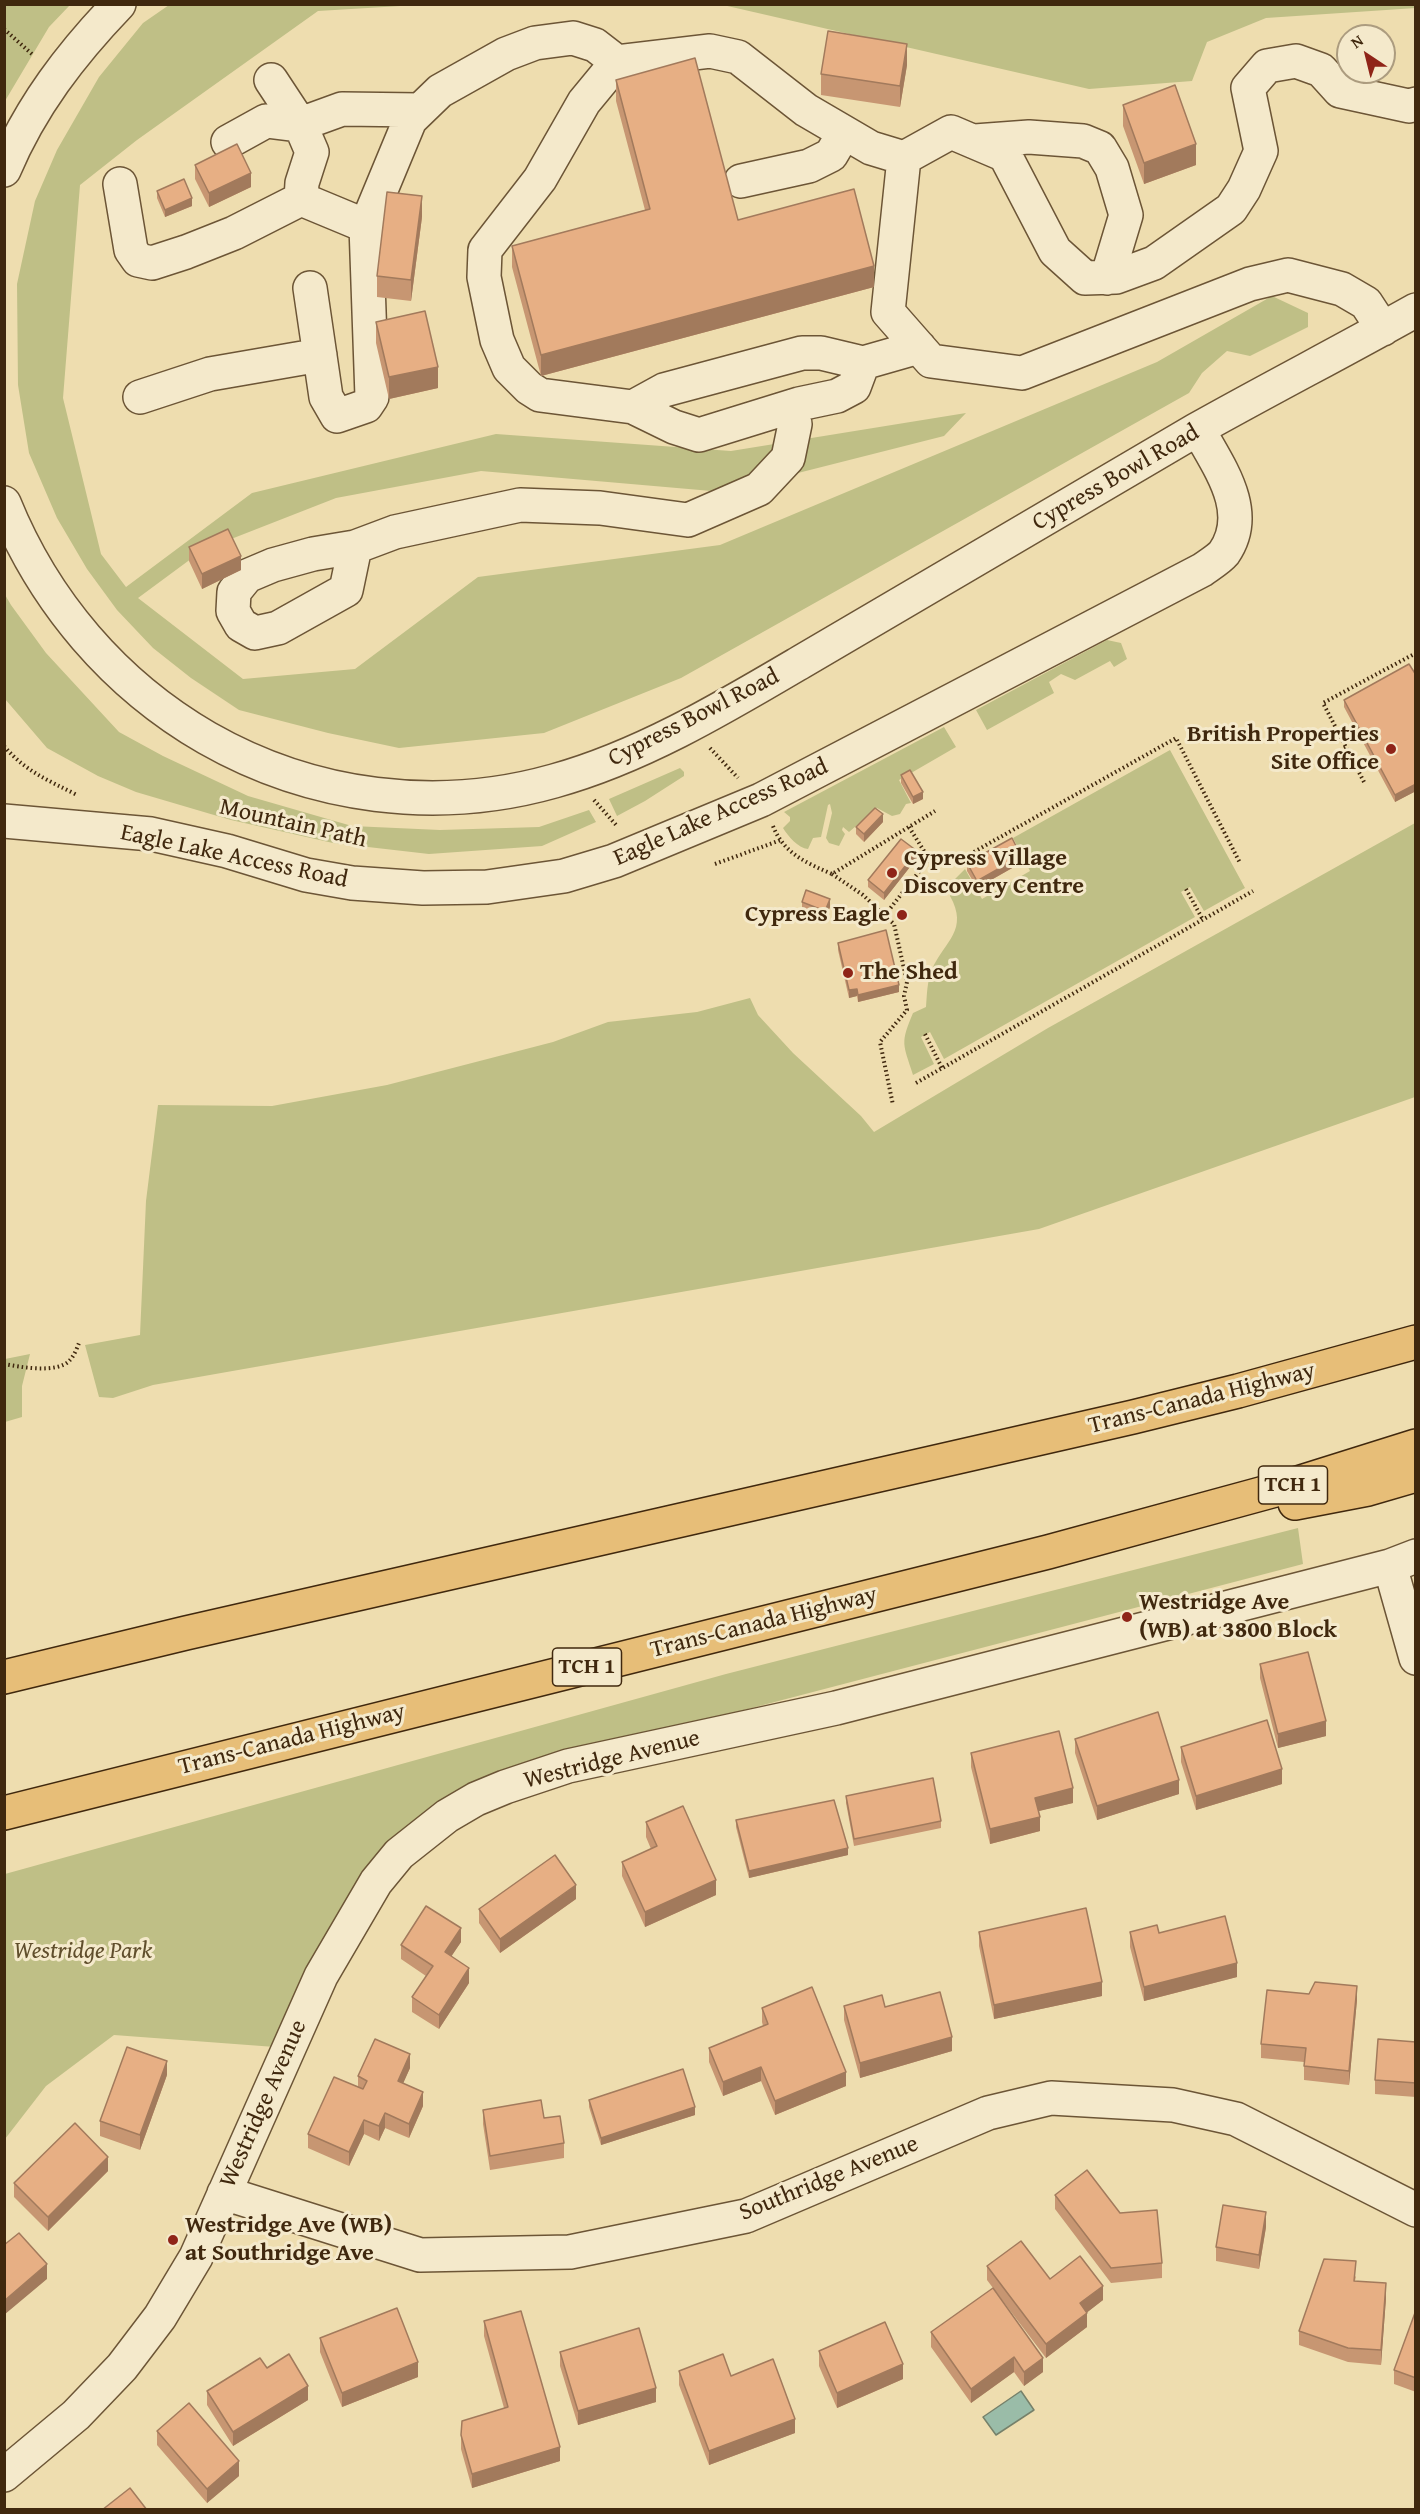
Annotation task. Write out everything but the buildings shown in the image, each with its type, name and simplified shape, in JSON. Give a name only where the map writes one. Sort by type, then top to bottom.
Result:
[{"type":"highway","name":"Trans-Canada Highway","points":[[4,1677],[198,1630],[1122,1420],[1416,1342]]},
{"type":"highway","name":"Trans-Canada Highway","points":[[4,1813],[1168,1520],[1279,1489],[1416,1446]]},
{"type":"highway","points":[[1168,1520],[1306,1502],[1368,1489],[1416,1475]]},
{"type":"street","points":[[4,170],[33,113],[57,76],[80,45],[119,4]]},
{"type":"street","points":[[310,288],[327,397],[337,416],[366,406],[372,397],[366,226],[410,120],[440,91],[506,54],[535,43],[573,38],[596,45],[618,62]]},
{"type":"street","points":[[863,363],[854,387],[837,396],[699,435],[674,427],[633,407],[540,395],[528,388],[509,368],[497,340],[484,277],[485,250],[540,179],[584,102],[618,62],[710,51],[738,57],[806,110],[871,148],[904,158],[951,132],[1005,155],[1055,251],[1085,278],[1116,277],[1154,263],[1232,209],[1261,151],[1248,88],[1267,66],[1296,61],[1321,70],[1340,91],[1410,106],[1416,104]]},
{"type":"street","points":[[272,80],[300,123],[312,152],[302,183],[301,199]]},
{"type":"street","points":[[228,142],[266,122],[300,123],[342,109],[420,110]]},
{"type":"street","points":[[741,181],[809,166],[831,155],[844,133]]},
{"type":"street","points":[[973,141],[1029,136],[1083,141],[1100,148],[1112,168],[1126,215],[1107,278]]},
{"type":"street","points":[[904,158],[888,312],[932,361],[1022,373],[1250,284],[1288,275],[1342,289],[1366,303],[1383,328]]},
{"type":"street","points":[[120,184],[131,250],[138,260],[153,263],[234,233],[301,199],[366,226]]},
{"type":"street","name":"Cypress Bowl Road","points":[[4,503],[35,566],[65,612],[101,656],[150,700],[186,726],[235,754],[284,773],[337,789],[396,797],[450,799],[502,793],[585,771],[645,746],[695,721],[785,672],[1198,429],[1416,310]]},
{"type":"street","points":[[633,407],[664,390],[802,353],[821,353],[863,363],[919,347]]},
{"type":"street","points":[[140,397],[210,374],[320,355]]},
{"type":"street","points":[[355,547],[395,532],[520,505],[600,508],[688,520],[759,489],[788,458],[795,424],[786,409]]},
{"type":"street","name":"Eagle Lake Access Road","points":[[4,821],[151,834],[227,851],[306,875],[352,883],[423,888],[487,887],[525,882],[564,876],[614,861],[761,800],[1209,565],[1223,554],[1231,539],[1236,507],[1232,493],[1198,429]]},
{"type":"street","name":"Westridge Avenue","points":[[4,2475],[76,2415],[122,2367],[160,2317],[190,2267],[321,1976],[376,1882],[399,1854],[447,1816],[476,1799],[534,1776],[568,1766],[836,1708],[1403,1561],[1416,1658]]},
{"type":"street","name":"Southridge Avenue","points":[[224,2193],[420,2254],[570,2252],[746,2216],[988,2113],[1051,2097],[1173,2105],[1236,2118],[1416,2210]]},
{"type":"path","points":[[4,30],[57,76]]},
{"type":"path","points":[[1364,782],[1323,703],[1416,653]]},
{"type":"path","points":[[695,721],[711,751],[744,784]]},
{"type":"path","points":[[929,859],[956,862],[1176,738],[1240,863]]},
{"type":"path","points":[[4,746],[33,774],[84,798]]},
{"type":"path","points":[[1333,756],[1346,748]]},
{"type":"path","points":[[585,771],[595,802],[625,834]]},
{"type":"path","points":[[832,874],[935,811]]},
{"type":"path","points":[[909,827],[929,859]]},
{"type":"path","points":[[776,832],[794,855],[832,874],[863,895],[894,924],[907,982],[904,996],[907,1010],[880,1042],[893,1105]]},
{"type":"path","points":[[715,864],[781,840]]},
{"type":"path","points":[[885,915],[929,859]]},
{"type":"path","points":[[1186,889],[1203,920]]},
{"type":"path","points":[[916,1083],[1253,891]]},
{"type":"path","points":[[925,1034],[942,1068]]},
{"type":"path","points":[[4,1364],[24,1368],[62,1366],[70,1360],[80,1343]]},
{"type":"green space","points":[[5,4],[70,5],[49,27],[5,101]]},
{"type":"green space","points":[[1415,4],[1416,8],[1266,18],[1207,42],[1192,81],[1089,89],[723,5]]},
{"type":"green space","points":[[169,5],[417,5],[318,11],[137,140],[80,185],[63,398],[101,554],[126,587],[252,493],[496,434],[731,451],[966,413],[944,436],[723,492],[481,471],[336,498],[203,550],[138,598],[243,679],[355,669],[478,577],[720,545],[1157,362],[1272,296],[1308,313],[1308,327],[1250,356],[1227,351],[1202,373],[1189,393],[681,678],[544,733],[399,748],[328,733],[239,710],[191,678],[153,648],[117,610],[87,569],[57,518],[29,453],[18,385],[17,284],[35,201],[57,150],[99,77],[143,23]]},
{"type":"green space","points":[[4,593],[46,653],[119,732],[163,756],[248,796],[352,826],[440,830],[539,827],[589,810],[596,822],[542,846],[429,854],[333,843],[231,820],[136,792],[98,776],[47,748],[5,699]]},
{"type":"green space","points":[[1107,640],[1121,643],[1127,659],[1114,667],[1110,661],[1075,680],[1061,674],[1049,682],[1054,693],[987,730],[976,710]]},
{"type":"green space","points":[[944,727],[956,747],[899,780],[911,803],[906,804],[900,814],[892,816],[877,808],[849,832],[843,827],[845,834],[839,846],[829,843],[826,838],[832,813],[830,804],[821,837],[813,838],[808,849],[797,844],[783,828],[790,821],[790,817],[784,812]]},
{"type":"green space","points":[[1170,750],[1245,888],[1204,911],[1190,887],[1181,892],[1195,917],[944,1059],[930,1032],[921,1037],[934,1064],[913,1075],[904,1044],[906,1031],[913,1013],[926,1007],[932,969],[956,927],[957,918],[950,896],[955,879],[965,869],[982,899],[1030,871],[1013,838]]},
{"type":"green space","points":[[680,768],[684,776],[617,816],[609,799]]},
{"type":"green space","points":[[1415,823],[1415,1097],[1039,1229],[153,1385],[113,1398],[99,1397],[85,1345],[140,1335],[146,1201],[158,1105],[272,1106],[387,1085],[553,1042],[608,1022],[697,1012],[750,998],[758,1015],[793,1053],[861,1116],[874,1132],[1048,1028]]},
{"type":"green space","points":[[30,1354],[22,1386],[22,1417],[5,1422],[5,1359]]},
{"type":"green space","name":"Westridge Park","points":[[1298,1528],[1303,1564],[610,1745],[435,1817],[275,2047],[114,2035],[46,2086],[5,2139],[5,1874],[726,1674]]},
{"type":"shaded area","points":[[1021,2391],[1034,2410],[996,2435],[983,2417]]},
{"type":"place","name":"British Properties Site Office","points":[[1391,749]]},
{"type":"place","name":"Cypress Village Discovery Centre","points":[[892,873]]},
{"type":"place","name":"Cypress Eagle","points":[[902,915]]},
{"type":"place","name":"The Shed","points":[[848,973]]},
{"type":"place","name":"Westridge Ave (WB) at 3800 Block","points":[[1127,1617]]},
{"type":"place","name":"Westridge Ave (WB) at Southridge Ave","points":[[173,2240]]}]
